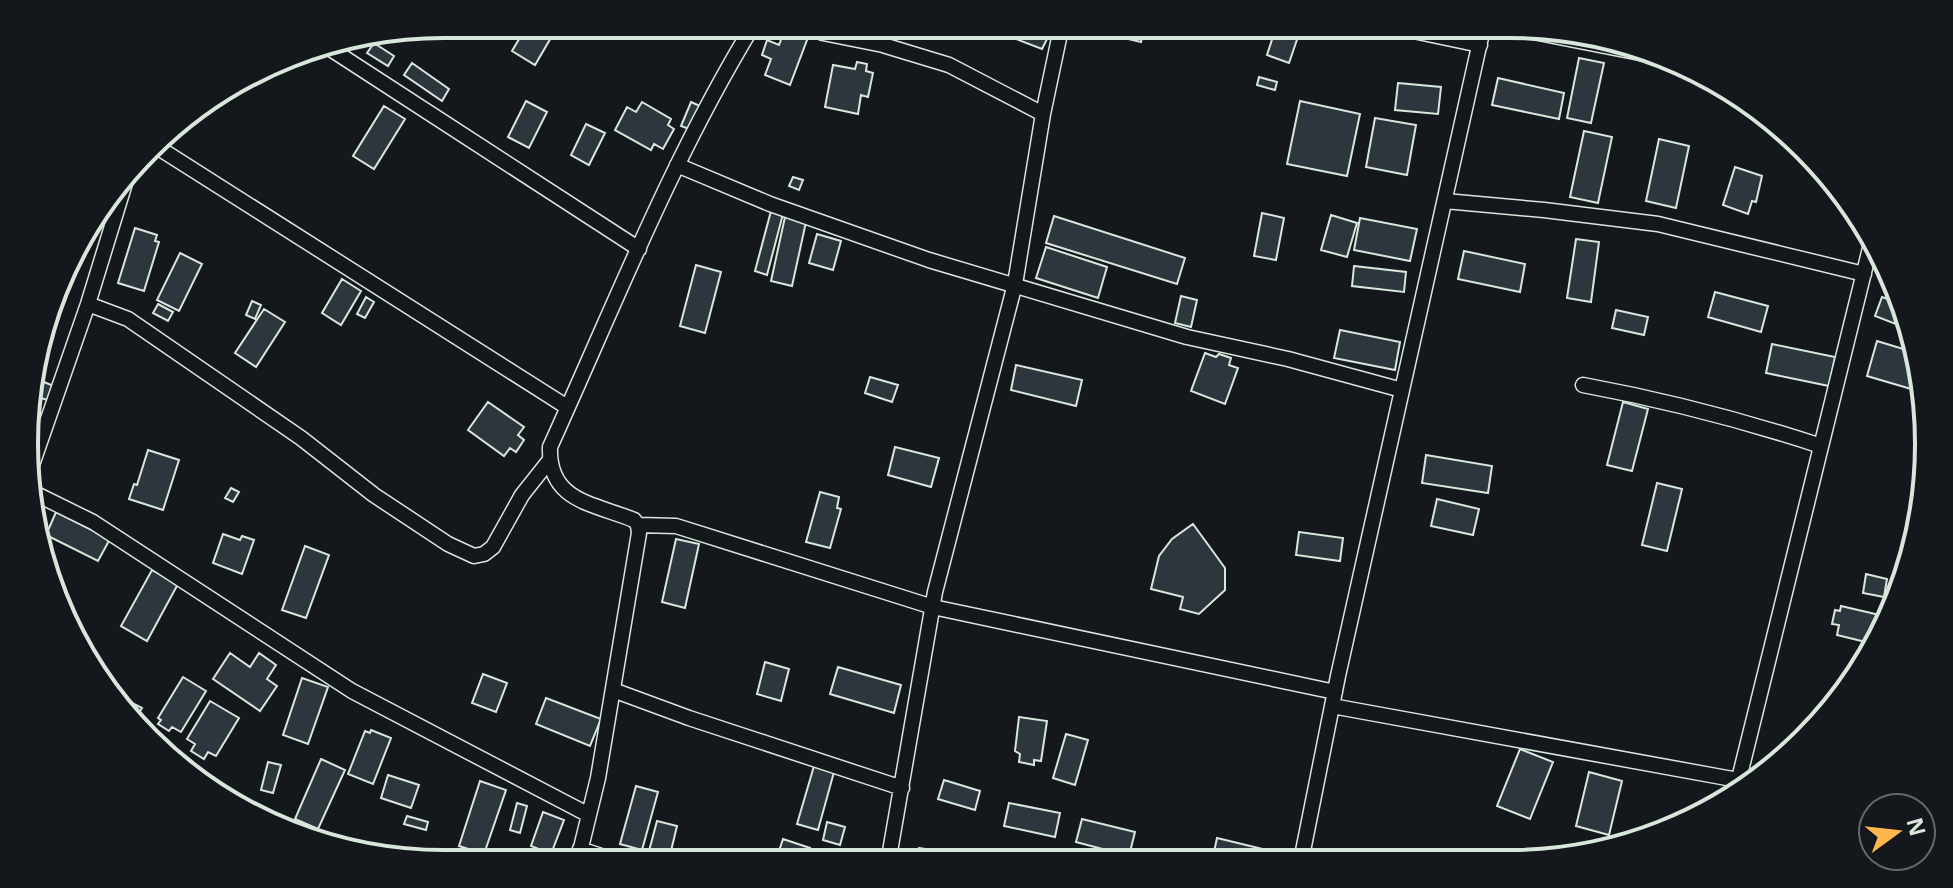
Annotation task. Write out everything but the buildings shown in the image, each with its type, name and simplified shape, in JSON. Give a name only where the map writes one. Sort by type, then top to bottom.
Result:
[{"type":"street","points":[[580,850],[613,690],[638,548],[638,525],[634,520],[566,493],[552,472],[550,447],[677,165],[745,38]]},
{"type":"street","points":[[848,38],[949,65],[1043,114]]},
{"type":"street","points":[[890,850],[933,607],[1015,284],[1059,38]]},
{"type":"street","points":[[1447,38],[1480,45]]},
{"type":"street","points":[[1303,850],[1333,699],[1481,38]]},
{"type":"street","points":[[337,53],[639,249]]},
{"type":"street","points":[[163,151],[567,407]]},
{"type":"street","points":[[677,165],[799,214],[929,260],[1187,337],[1288,359],[1402,390]]},
{"type":"street","points":[[38,447],[120,200]]},
{"type":"street","points":[[1445,201],[1658,224],[1864,274]]},
{"type":"street","points":[[1738,780],[1868,255]]},
{"type":"street","points":[[88,304],[128,319],[182,354],[301,438],[374,495],[448,544],[474,556],[484,554],[493,547],[522,495],[549,461]]},
{"type":"street","points":[[1583,385],[1670,401],[1821,446]]},
{"type":"street","points":[[41,496],[93,522],[352,691],[589,815]]},
{"type":"street","points":[[638,525],[676,526],[933,607],[1729,786]]},
{"type":"street","points":[[613,690],[902,788]]}]
